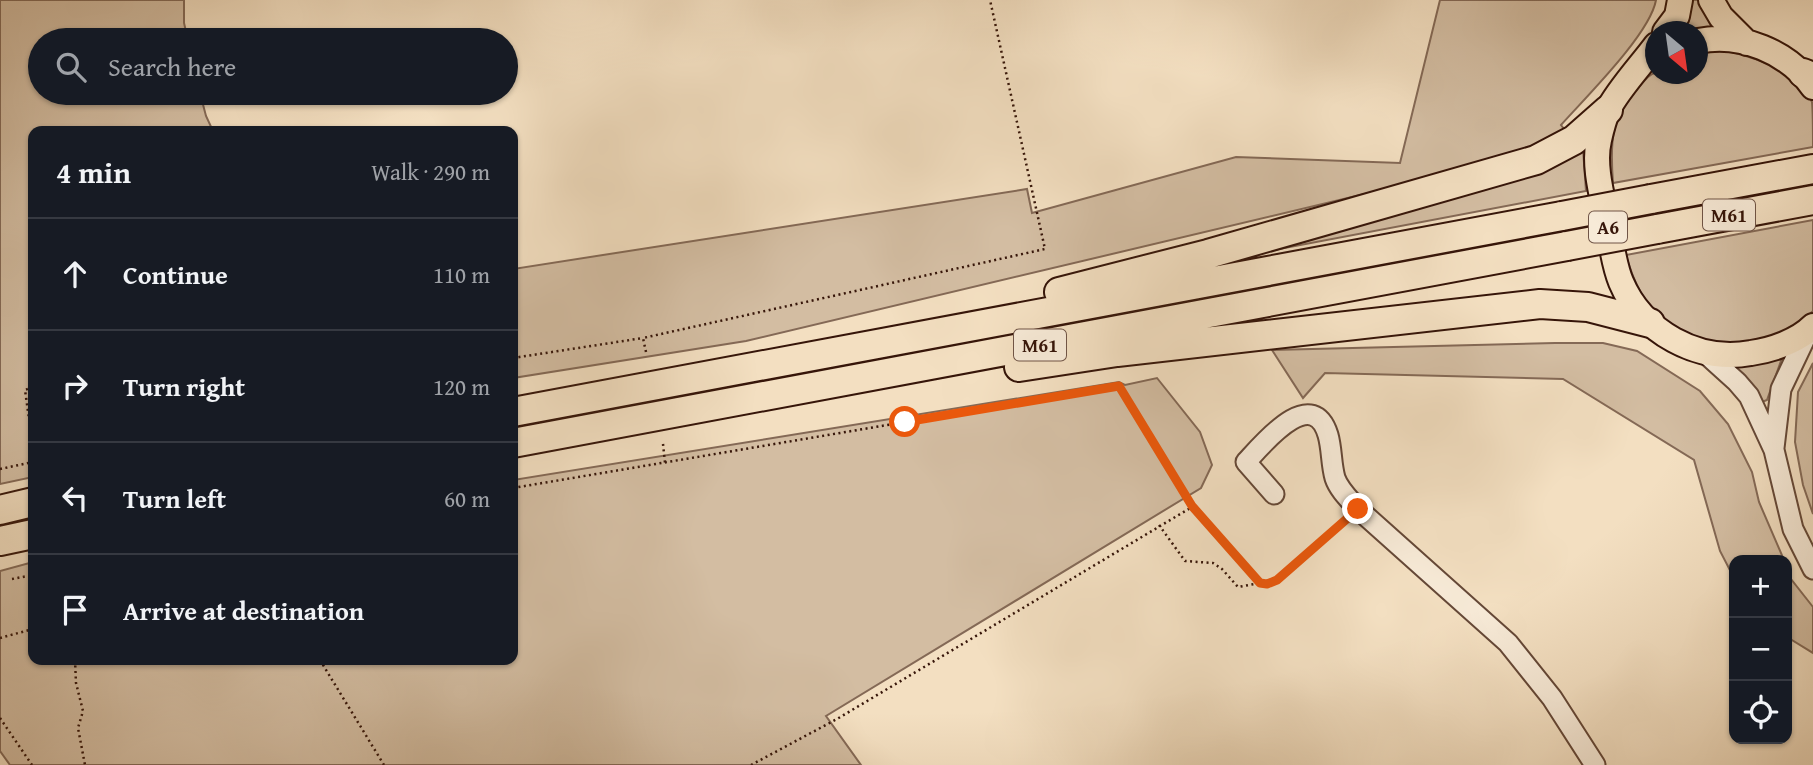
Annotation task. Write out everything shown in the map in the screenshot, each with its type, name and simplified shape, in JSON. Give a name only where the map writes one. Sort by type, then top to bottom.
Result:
[{"type":"highway","name":"M61","points":[[813,356],[1208,254],[1536,160],[1574,140],[1608,110]]},
{"type":"highway","name":"M61","points":[[518,411],[1805,170]]},
{"type":"highway","name":"M61","points":[[518,442],[1807,201]]},
{"type":"highway","name":"M61","points":[[731,402],[949,378],[1131,351],[1540,304],[1588,306],[1623,318],[1650,323]]},
{"type":"highway","points":[[0,510],[28,503]]},
{"type":"highway","points":[[0,541],[28,535]]},
{"type":"main road","points":[[1673,21],[1680,0]]},
{"type":"main road","points":[[1711,0],[1721,17],[1747,43]]},
{"type":"main road","points":[[1708,40],[1726,38],[1779,55],[1810,79]]},
{"type":"main road","name":"A6","points":[[1645,65],[1608,110],[1598,144],[1603,202],[1620,281],[1633,303],[1650,323],[1680,344],[1706,354],[1735,355],[1762,351],[1786,343],[1811,328]]},
{"type":"street","points":[[1774,450],[1782,389],[1811,328]]},
{"type":"street","points":[[1706,354],[1749,396],[1774,450],[1793,529],[1813,569]]},
{"type":"street","points":[[1274,494],[1246,462],[1287,420],[1299,415],[1313,416],[1321,422],[1327,433],[1336,480],[1358,509],[1508,643],[1552,698],[1595,765]]},
{"type":"path","points":[[518,357],[643,338],[1045,249],[990,0]]},
{"type":"path","points":[[643,338],[646,352]]},
{"type":"path","points":[[518,487],[1119,386],[1192,506],[1260,583]]},
{"type":"path","points":[[28,389],[25,390],[28,411]]},
{"type":"path","points":[[663,444],[665,463]]},
{"type":"path","points":[[0,470],[28,463]]},
{"type":"path","points":[[751,765],[837,719],[1192,506]]},
{"type":"path","points":[[1159,525],[1185,561],[1213,563],[1223,569],[1238,587],[1267,584],[1277,580],[1358,509]]},
{"type":"path","points":[[12,579],[28,576]]},
{"type":"path","points":[[0,638],[28,630]]},
{"type":"path","points":[[75,665],[76,683],[83,711],[78,728],[85,765]]},
{"type":"path","points":[[323,665],[384,765]]},
{"type":"path","points":[[0,718],[32,765]]},
{"type":"shaded area","points":[[0,0],[184,0],[185,28],[28,28],[28,105],[203,105],[211,126],[28,126],[28,478],[0,484]]},
{"type":"shaded area","points":[[1440,0],[1656,0],[1651,14],[1630,47],[1561,125],[1568,134],[1549,145],[1398,186],[746,341],[518,377],[518,268],[1027,189],[1032,213],[1236,157],[1400,163]]},
{"type":"shaded area","points":[[1688,0],[1699,0],[1722,29],[1708,30],[1708,21],[1679,21]]},
{"type":"shaded area","points":[[1728,51],[1752,58],[1776,68],[1797,82],[1812,102],[1813,147],[1613,183],[1614,132],[1629,98],[1645,80],[1645,84],[1708,84],[1708,52]]},
{"type":"shaded area","points":[[1583,149],[1586,191],[1189,266]]},
{"type":"shaded area","points":[[1798,184],[1803,188],[1655,215],[1657,210]]},
{"type":"shaded area","points":[[1813,220],[1813,311],[1797,324],[1758,341],[1715,343],[1676,330],[1659,317],[1643,296],[1626,255]]},
{"type":"shaded area","points":[[1563,227],[1564,233],[913,353],[936,344]]},
{"type":"shaded area","points":[[1603,343],[1637,351],[1700,391],[1728,424],[1752,472],[1759,502],[1782,555],[1729,555],[1729,568],[1720,551],[1694,460],[1563,379],[1325,373],[1303,398],[1272,350]]},
{"type":"shaded area","points":[[1782,358],[1767,400],[1762,402],[1733,366]]},
{"type":"shaded area","points":[[1813,363],[1813,514],[1803,485],[1795,442],[1798,392]]},
{"type":"shaded area","points":[[1157,378],[1200,432],[1212,465],[1201,488],[826,716],[861,765],[10,765],[0,751],[0,571],[28,563],[28,665],[518,665],[518,479],[1119,382],[1125,385]]},
{"type":"shaded area","points":[[1792,580],[1813,607],[1813,653],[1792,640]]},
{"type":"route","points":[[905,422],[1119,386],[1192,506],[1260,583],[1267,584],[1277,580],[1358,509]]}]
